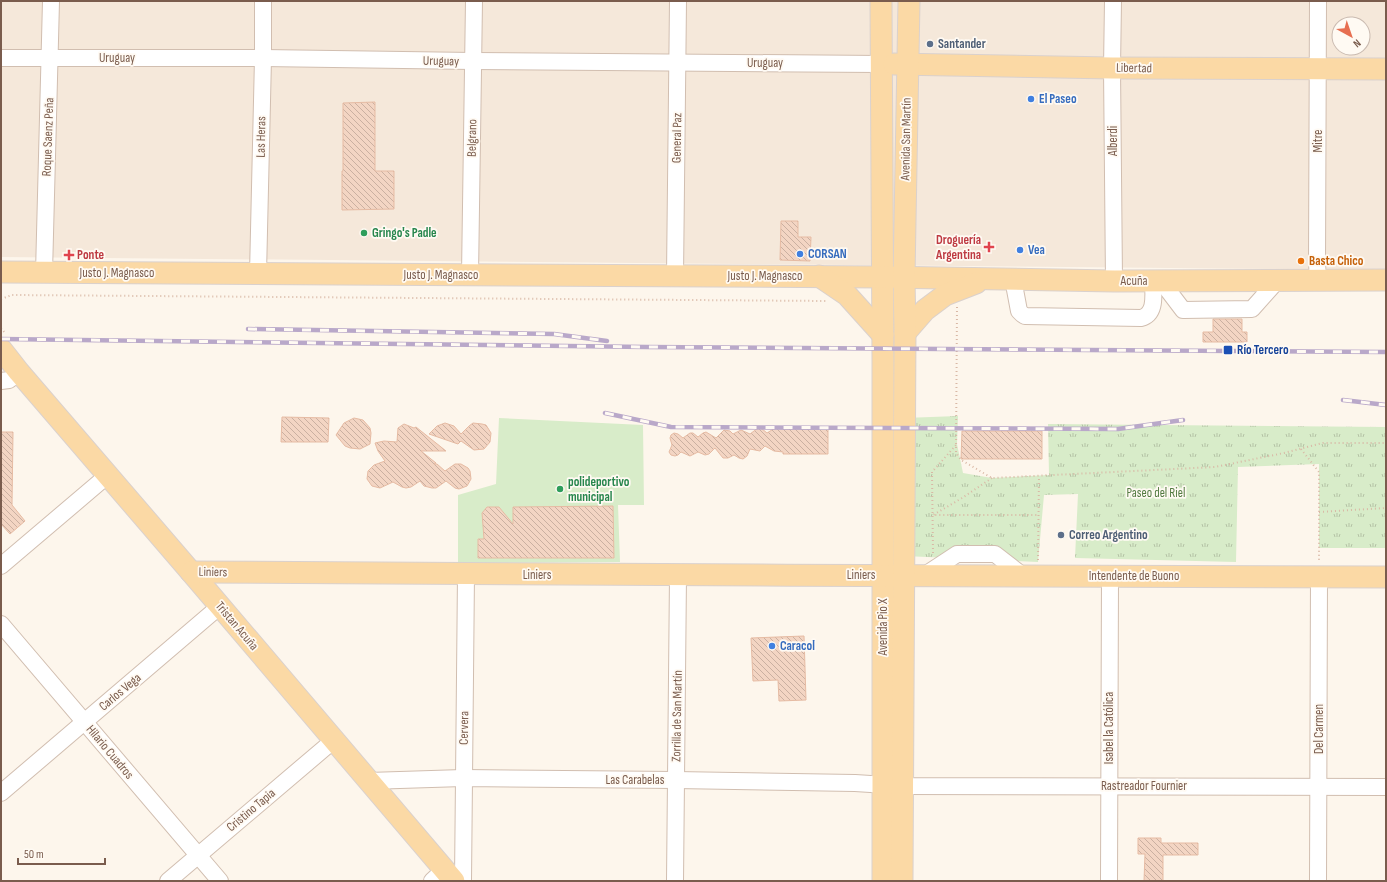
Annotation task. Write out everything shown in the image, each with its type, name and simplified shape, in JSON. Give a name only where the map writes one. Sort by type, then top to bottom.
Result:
[{"type":"main road","name":"Avenida San Martín","points":[[881,1],[882,277]]},
{"type":"main road","name":"Avenida San Martín","points":[[904,277],[909,1]]},
{"type":"main road","name":"Libertad","points":[[881,64],[1112,68],[1318,70],[1386,69]]},
{"type":"main road","name":"Justo J. Magnasco","points":[[1,272],[882,277]]},
{"type":"main road","points":[[819,276],[848,295],[883,335]]},
{"type":"main road","name":"Acuña","points":[[882,277],[1114,281],[1386,280]]},
{"type":"main road","name":"Avenida Pio X","points":[[882,277],[883,575],[893,785],[902,881]]},
{"type":"main road","name":"Avenida Pio X","points":[[883,881],[893,785],[904,575],[904,277]]},
{"type":"main road","points":[[905,333],[925,310],[945,295],[987,279]]},
{"type":"main road","name":"Tristan Acuña","points":[[1,349],[10,377],[108,475],[334,740],[443,877]]},
{"type":"main road","name":"Intendente de Buono","points":[[883,575],[1110,576],[1319,570],[1386,577]]},
{"type":"main road","name":"Liniers","points":[[191,572],[678,576],[883,575]]},
{"type":"street","name":"Roque Saenz Peña","points":[[44,273],[50,58],[50,1]]},
{"type":"street","name":"Las Heras","points":[[258,274],[263,1]]},
{"type":"street","name":"Belgrano","points":[[470,275],[474,1]]},
{"type":"street","name":"General Paz","points":[[675,276],[678,1]]},
{"type":"street","name":"Alberdi","points":[[1113,1],[1112,68],[1114,281]]},
{"type":"street","name":"Mitre","points":[[1318,1],[1318,280]]},
{"type":"street","name":"Uruguay","points":[[1,58],[263,58],[881,64]]},
{"type":"street","points":[[1014,279],[1019,311],[1025,316],[1141,318],[1146,317],[1152,310],[1157,281]]},
{"type":"street","points":[[1157,281],[1183,310],[1252,309],[1277,281]]},
{"type":"street","points":[[1,566],[108,475]]},
{"type":"street","name":"Del Carmen","points":[[1318,881],[1319,570]]},
{"type":"street","name":"Cervera","points":[[463,881],[466,574]]},
{"type":"street","name":"Zorrilla de San Martín","points":[[675,881],[678,576]]},
{"type":"street","name":"Isabel la Católica","points":[[1108,881],[1110,576]]},
{"type":"street","name":"Carlos Vega","points":[[1,793],[220,606]]},
{"type":"street","name":"Hilario Cuadros","points":[[1,624],[220,881]]},
{"type":"street","name":"Cristino Tapia","points":[[168,881],[334,740]]},
{"type":"street","name":"Las Carabelas","points":[[368,781],[463,778],[676,780],[893,785]]},
{"type":"street","name":"Rastreador Fournier","points":[[893,785],[1386,787]]},
{"type":"path","points":[[957,290],[956,453],[961,460],[992,478]]},
{"type":"path","points":[[1,299],[12,295],[853,301]]},
{"type":"path","points":[[932,515],[962,498],[992,478],[1215,467],[1284,454],[1323,443],[1386,444]]},
{"type":"path","points":[[925,575],[933,558],[932,472],[957,444]]},
{"type":"path","points":[[1300,449],[1319,472],[1319,570]]},
{"type":"path","points":[[1030,575],[1038,515],[1039,476]]},
{"type":"path","points":[[1320,512],[1386,508]]},
{"type":"path","points":[[932,515],[1038,515]]},
{"type":"shaded area","points":[[1,1],[1386,1],[1386,270],[1,257]]},
{"type":"green space","name":"Paseo del Riel","points":[[958,416],[957,444],[963,473],[992,478],[1049,475],[1048,424],[1386,427],[1386,548],[1319,548],[1319,464],[1238,467],[1236,562],[1075,558],[1078,494],[1044,495],[1038,562],[904,556],[904,418]]},
{"type":"green space","name":"polideportivo municipal","points":[[499,418],[643,425],[644,505],[618,505],[620,562],[458,563],[458,495],[496,484]]},
{"type":"building","points":[[375,102],[375,171],[394,171],[394,209],[342,210],[343,103]]},
{"type":"building","points":[[781,221],[798,221],[798,237],[811,237],[810,261],[780,260]]},
{"type":"building","points":[[1213,319],[1242,319],[1242,332],[1247,332],[1247,342],[1203,342],[1203,332],[1213,332]]},
{"type":"building","points":[[282,417],[329,418],[328,442],[281,442]]},
{"type":"building","points":[[354,418],[363,420],[370,428],[371,433],[370,444],[360,449],[345,446],[336,435],[344,423]]},
{"type":"building","points":[[445,423],[454,426],[461,434],[473,423],[486,425],[491,433],[490,442],[484,449],[474,450],[461,441],[458,444],[429,434],[437,426]]},
{"type":"building","points":[[404,424],[414,428],[416,427],[446,451],[421,451],[436,463],[434,464],[437,464],[445,471],[455,464],[461,464],[468,468],[471,479],[467,486],[459,489],[455,488],[446,481],[436,488],[432,488],[424,486],[420,481],[411,487],[406,488],[393,482],[380,488],[372,486],[367,479],[368,471],[374,465],[385,461],[378,451],[375,443],[384,441],[397,442],[398,428]]},
{"type":"building","points":[[758,428],[761,428],[767,433],[775,428],[828,428],[828,454],[783,454],[783,452],[774,451],[765,446],[760,451],[750,449],[747,456],[743,459],[734,455],[728,458],[723,458],[715,448],[709,454],[705,455],[698,452],[690,456],[681,452],[675,456],[671,455],[669,452],[672,445],[670,438],[674,433],[683,438],[690,433],[693,433],[698,437],[706,432],[716,438],[724,430],[730,431],[733,434],[741,430],[750,434]]},
{"type":"building","points":[[962,431],[1042,431],[1042,459],[961,459]]},
{"type":"building","points":[[1,432],[13,432],[12,505],[25,521],[10,534],[1,524]]},
{"type":"building","points":[[613,506],[614,558],[478,558],[478,539],[484,539],[482,513],[487,507],[499,507],[513,524],[513,507]]},
{"type":"building","points":[[804,636],[806,700],[779,701],[778,680],[753,681],[751,638]]},
{"type":"building","points":[[1138,838],[1161,838],[1161,843],[1198,843],[1198,855],[1163,855],[1163,881],[1144,881],[1145,854],[1138,854]]},
{"type":"railway","points":[[248,329],[554,334],[607,341]]},
{"type":"railway","points":[[1,339],[646,347],[1386,352]]},
{"type":"railway","points":[[1343,400],[1386,405]]},
{"type":"railway","points":[[605,413],[671,427],[1118,429],[1183,420]]},
{"type":"place","name":"Santander","points":[[930,44]]},
{"type":"place","name":"El Paseo","points":[[1031,99]]},
{"type":"place","name":"Gringo's Padle","points":[[364,233]]},
{"type":"place","name":"Droguería Argentina","points":[[989,247]]},
{"type":"place","name":"Vea","points":[[1020,250]]},
{"type":"place","name":"CORSAN","points":[[800,254]]},
{"type":"place","name":"Ponte","points":[[69,255]]},
{"type":"place","name":"Basta Chico","points":[[1301,261]]},
{"type":"place","name":"Río Tercero","points":[[1228,350]]},
{"type":"place","name":"polideportivo municipal","points":[[560,489]]},
{"type":"place","name":"Correo Argentino","points":[[1061,535]]},
{"type":"place","name":"Caracol","points":[[772,646]]}]
